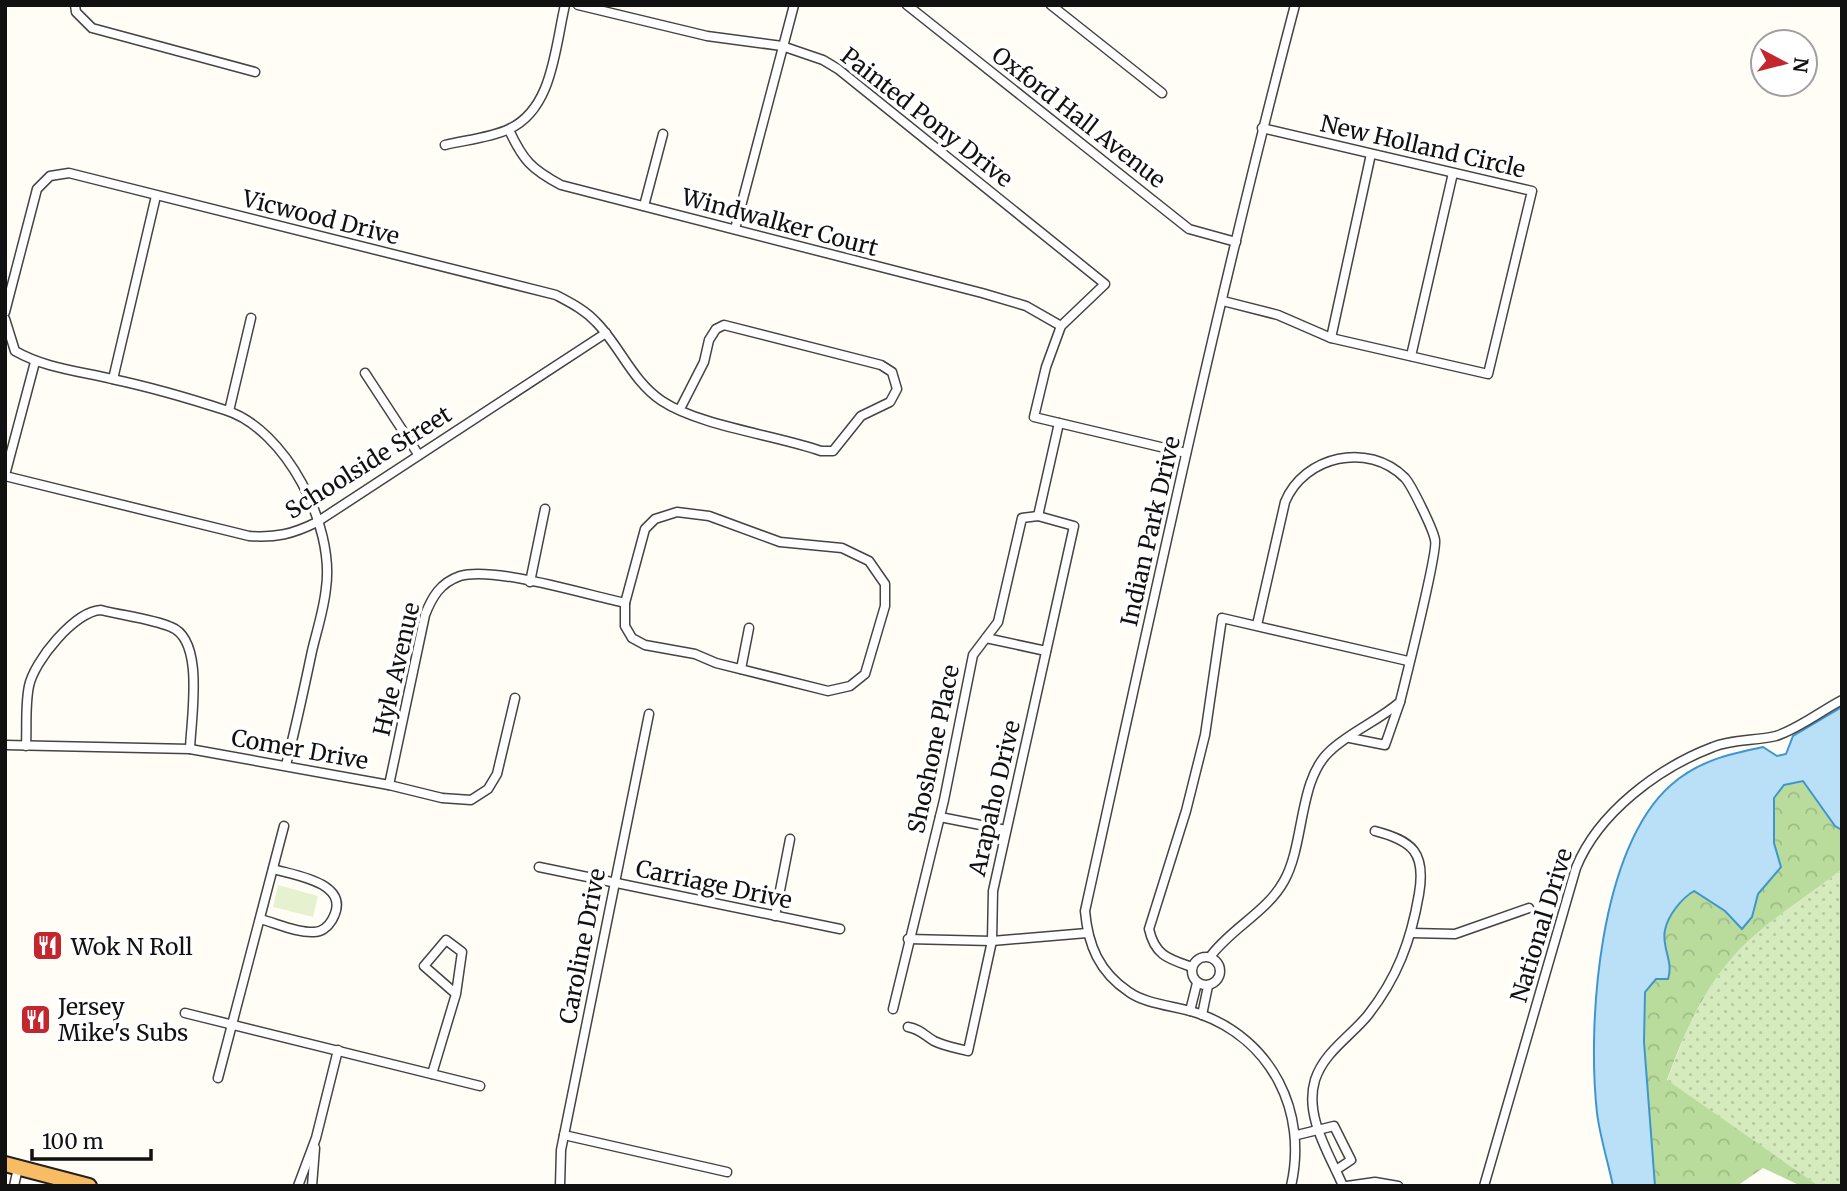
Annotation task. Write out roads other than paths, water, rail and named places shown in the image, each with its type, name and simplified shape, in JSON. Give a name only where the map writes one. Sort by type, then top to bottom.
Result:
[{"type":"highway","points":[[12,1166],[89,1186]]},
{"type":"street","points":[[75,5],[76,12],[92,29],[255,72]]},
{"type":"street","points":[[445,145],[509,130],[531,114],[545,90],[565,5]]},
{"type":"street","name":"Painted Pony Drive","points":[[578,5],[707,36],[782,46],[823,60],[838,69],[1105,284],[1061,326]]},
{"type":"street","points":[[734,229],[794,5]]},
{"type":"street","name":"Oxford Hall Avenue","points":[[906,5],[1189,229],[1236,242]]},
{"type":"street","points":[[1051,5],[1162,93]]},
{"type":"street","name":"Indian Park Drive","points":[[1291,1186],[1297,1135],[1292,1110],[1262,1054],[1223,1023],[1130,994],[1102,969],[1087,933],[1085,911],[1186,453],[1262,128],[1295,5]]},
{"type":"street","name":"New Holland Circle","points":[[1223,301],[1278,316],[1331,338],[1488,374],[1532,191],[1262,128]]},
{"type":"street","name":"Windwalker Court","points":[[509,130],[520,154],[534,171],[561,185],[982,293],[1026,306],[1061,326]]},
{"type":"street","points":[[644,206],[663,134]]},
{"type":"street","points":[[1331,338],[1371,154]]},
{"type":"street","name":"Vicwood Drive","points":[[5,312],[37,190],[50,176],[69,173],[556,295],[583,309],[661,401],[680,409],[833,451],[861,416],[890,402],[897,389],[892,372],[881,365],[724,325],[716,329],[709,340],[704,362],[680,409]]},
{"type":"street","points":[[1411,356],[1453,173]]},
{"type":"street","points":[[113,379],[156,196]]},
{"type":"street","points":[[229,411],[251,318]]},
{"type":"street","points":[[5,319],[15,351],[36,362],[113,379],[229,411],[252,423],[276,443],[295,469],[317,522],[326,556],[327,587],[286,765]]},
{"type":"street","points":[[1061,326],[1046,368],[1034,417],[1186,453]]},
{"type":"street","name":"Schoolside Street","points":[[5,476],[249,536],[271,538],[293,534],[317,522],[606,333]]},
{"type":"street","points":[[5,476],[36,362]]},
{"type":"street","points":[[365,373],[418,454]]},
{"type":"street","points":[[1038,516],[1059,423]]},
{"type":"street","points":[[1257,625],[1285,502],[1292,485],[1303,474],[1335,459],[1349,456],[1386,466],[1406,479],[1436,542],[1400,702],[1385,745],[1350,738]]},
{"type":"street","points":[[530,582],[545,509]]},
{"type":"street","points":[[677,512],[709,516],[780,542],[842,548],[869,561],[885,584],[884,606],[864,674],[850,686],[828,691],[741,669],[695,654],[645,645],[632,638],[625,626],[625,603],[645,529],[655,519],[677,512]]},
{"type":"street","name":"Shoshone Place","points":[[893,1009],[940,817],[973,655],[998,622],[1022,519],[1038,516]]},
{"type":"street","name":"Arapaho Drive","points":[[908,1027],[921,1030],[930,1039],[943,1045],[968,1051],[992,942],[993,891],[1074,526],[1038,516]]},
{"type":"street","name":"Hyle Avenue","points":[[389,785],[425,615],[431,598],[442,585],[474,573],[625,603]]},
{"type":"street","points":[[26,746],[28,687],[33,673],[69,627],[90,611],[101,610],[173,627],[186,638],[193,656],[190,749]]},
{"type":"street","points":[[1192,967],[1162,957],[1152,943],[1149,929],[1186,811],[1205,735],[1222,618],[1408,661]]},
{"type":"street","points":[[741,669],[750,628]]},
{"type":"street","points":[[986,638],[1046,651]]},
{"type":"street","name":"Comer Drive","points":[[5,746],[190,749],[389,785],[442,798],[471,800],[488,789],[497,774],[514,698]]},
{"type":"street","name":"National Drive","points":[[1484,1186],[1576,867],[1585,845],[1629,797],[1652,780],[1714,746],[1778,735],[1842,700]]},
{"type":"street","points":[[1208,986],[1197,983],[1192,976],[1192,967],[1199,959],[1210,957],[1284,882],[1300,837],[1313,775],[1329,752],[1382,718],[1400,702]]},
{"type":"street","name":"Caroline Drive","points":[[560,1186],[558,1166],[649,714]]},
{"type":"street","points":[[940,817],[1006,830]]},
{"type":"street","points":[[218,1078],[284,827]]},
{"type":"street","points":[[1375,831],[1396,837],[1414,848],[1419,859],[1421,884],[1411,933],[1397,974],[1367,1016],[1323,1060],[1311,1102],[1319,1130],[1345,1186],[1375,1182],[1398,1186]]},
{"type":"street","points":[[775,916],[790,839]]},
{"type":"street","name":"Carriage Drive","points":[[539,867],[840,929]]},
{"type":"street","points":[[260,919],[313,932],[324,930],[332,920],[336,907],[335,895],[325,885],[273,869]]},
{"type":"street","points":[[1411,933],[1455,934],[1529,908]]},
{"type":"street","points":[[908,939],[992,942],[1087,933]]},
{"type":"street","points":[[432,1074],[456,994],[462,952],[446,940],[424,966],[456,994]]},
{"type":"street","points":[[1202,1015],[1208,986],[1220,975],[1218,964],[1210,957]]},
{"type":"street","points":[[1190,1011],[1197,983]]},
{"type":"street","points":[[185,1013],[480,1086]]},
{"type":"street","points":[[298,1186],[316,1138],[338,1050]]},
{"type":"street","points":[[1297,1135],[1334,1126],[1351,1160],[1336,1170]]},
{"type":"street","points":[[564,1135],[727,1172]]},
{"type":"street","points":[[312,1186],[316,1138]]},
{"type":"street","points":[[12,1166],[14,1186]]},
{"type":"water","points":[[1842,707],[1842,830],[1835,826],[1803,781],[1784,785],[1774,798],[1774,843],[1781,867],[1758,894],[1752,917],[1742,929],[1725,911],[1694,891],[1680,902],[1669,919],[1664,936],[1670,966],[1668,979],[1656,979],[1645,992],[1644,1042],[1655,1186],[1613,1186],[1597,1113],[1594,1033],[1603,939],[1613,893],[1628,850],[1647,813],[1681,777],[1714,760],[1763,747],[1777,756],[1786,754],[1793,736]]},
{"type":"place","name":"Wok N Roll","points":[[48,946]]},
{"type":"place","name":"Jersey Mike's Subs","points":[[35,1019]]}]
